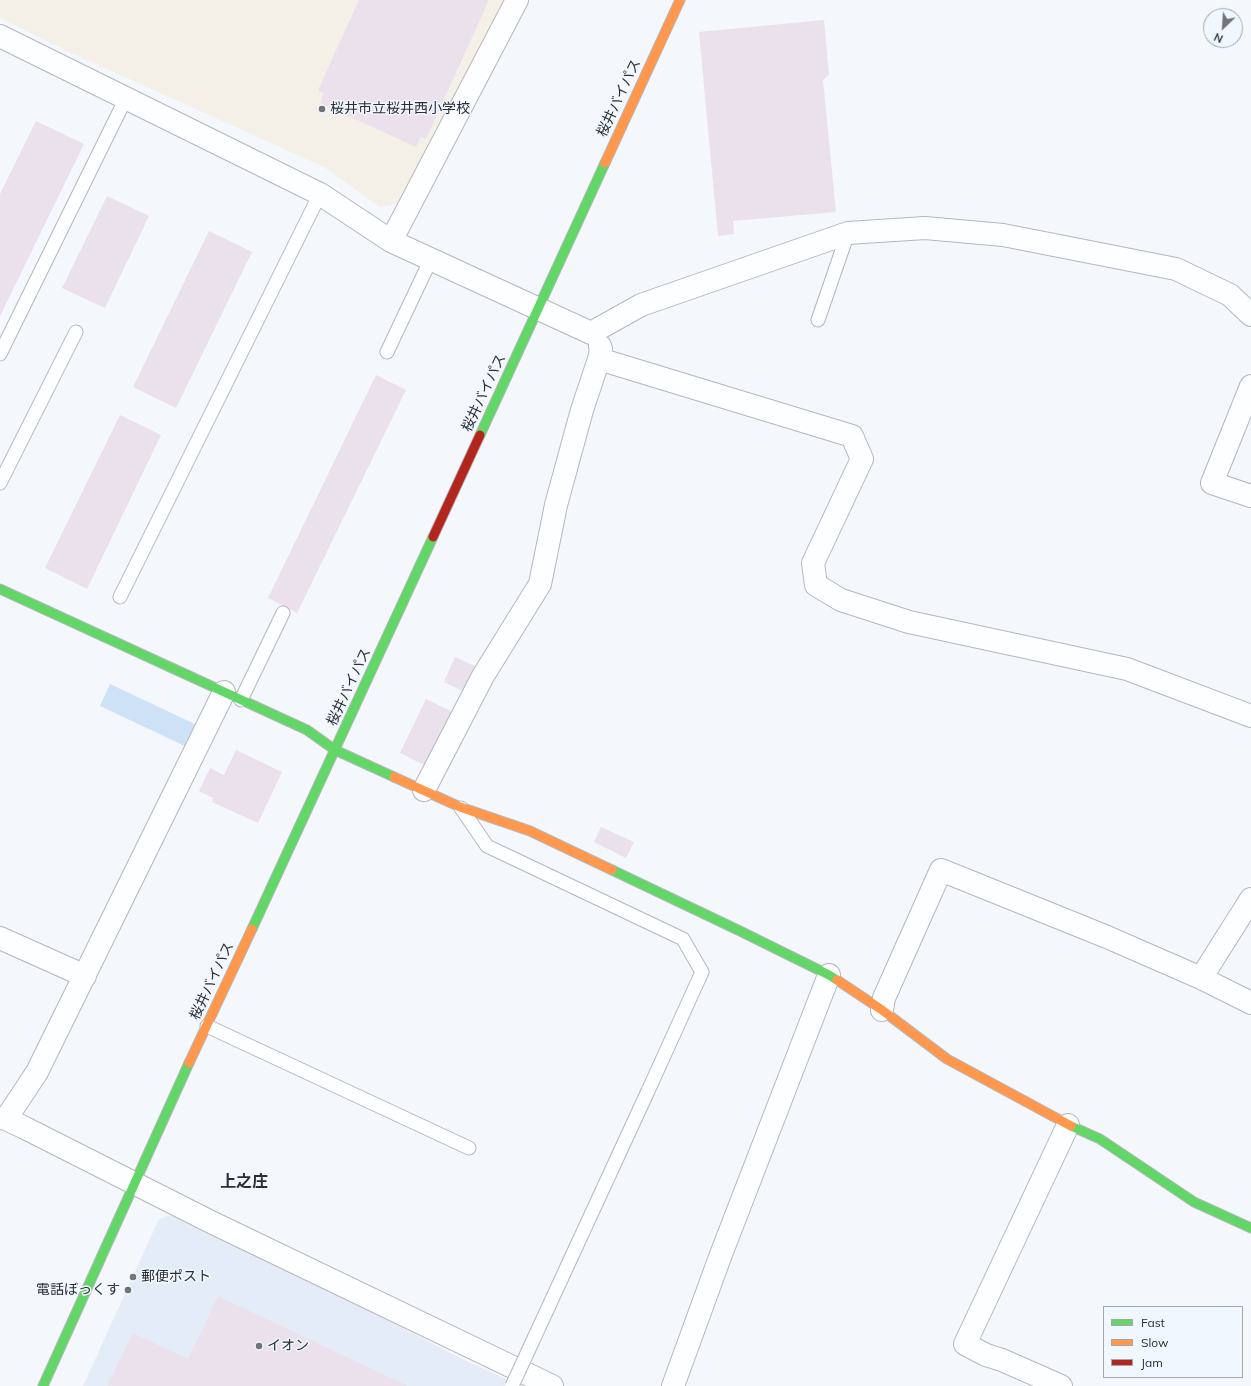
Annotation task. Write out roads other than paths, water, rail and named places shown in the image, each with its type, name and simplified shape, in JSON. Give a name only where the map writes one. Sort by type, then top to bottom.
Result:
[{"type":"main road","name":"桜井バイパス","points":[[43,1386],[134,1183],[680,0]]},
{"type":"main road","points":[[0,589],[307,730],[335,750],[460,807],[530,831],[829,975],[882,1010],[947,1059],[1068,1125],[1100,1139],[1194,1202],[1251,1228]]},
{"type":"street","points":[[391,241],[517,0]]},
{"type":"street","points":[[0,36],[320,194],[391,241],[591,334],[601,349],[582,410],[556,505],[540,584],[483,676],[424,790]]},
{"type":"street","points":[[591,334],[641,305],[848,233],[925,228],[1002,235],[1176,269],[1230,295],[1251,315]]},
{"type":"street","points":[[599,359],[852,436],[862,459],[813,563],[816,586],[841,600],[909,622],[1127,669],[1251,716]]},
{"type":"street","points":[[1251,386],[1212,483],[1251,496]]},
{"type":"street","points":[[232,696],[85,976],[37,1072],[3,1118],[211,1222],[552,1386]]},
{"type":"street","points":[[882,1010],[884,998],[941,870],[1107,937],[1201,978],[1251,1003]]},
{"type":"street","points":[[1201,978],[1251,899]]},
{"type":"street","points":[[0,938],[85,976]]},
{"type":"street","points":[[673,1386],[720,1257],[829,975]]},
{"type":"street","points":[[1061,1386],[1002,1360],[986,1355],[965,1344],[1068,1125]]},
{"type":"lane","points":[[0,354],[126,98]]},
{"type":"lane","points":[[120,597],[320,194]]},
{"type":"lane","points":[[818,320],[848,233]]},
{"type":"lane","points":[[387,352],[431,259]]},
{"type":"lane","points":[[0,483],[76,332]]},
{"type":"lane","points":[[232,696],[283,613]]},
{"type":"lane","points":[[460,807],[487,846],[683,939],[702,972],[512,1386]]},
{"type":"lane","points":[[207,1026],[469,1148]]},
{"type":"place","name":"桜井市立桜井西小学校","points":[[322,109]]},
{"type":"place","name":"郵便ポスト","points":[[133,1277]]},
{"type":"place","name":"電話ぼっくす","points":[[128,1290]]},
{"type":"place","name":"イオン","points":[[259,1346]]},
{"type":"district","name":"上之庄","points":[[244,1182]]}]
